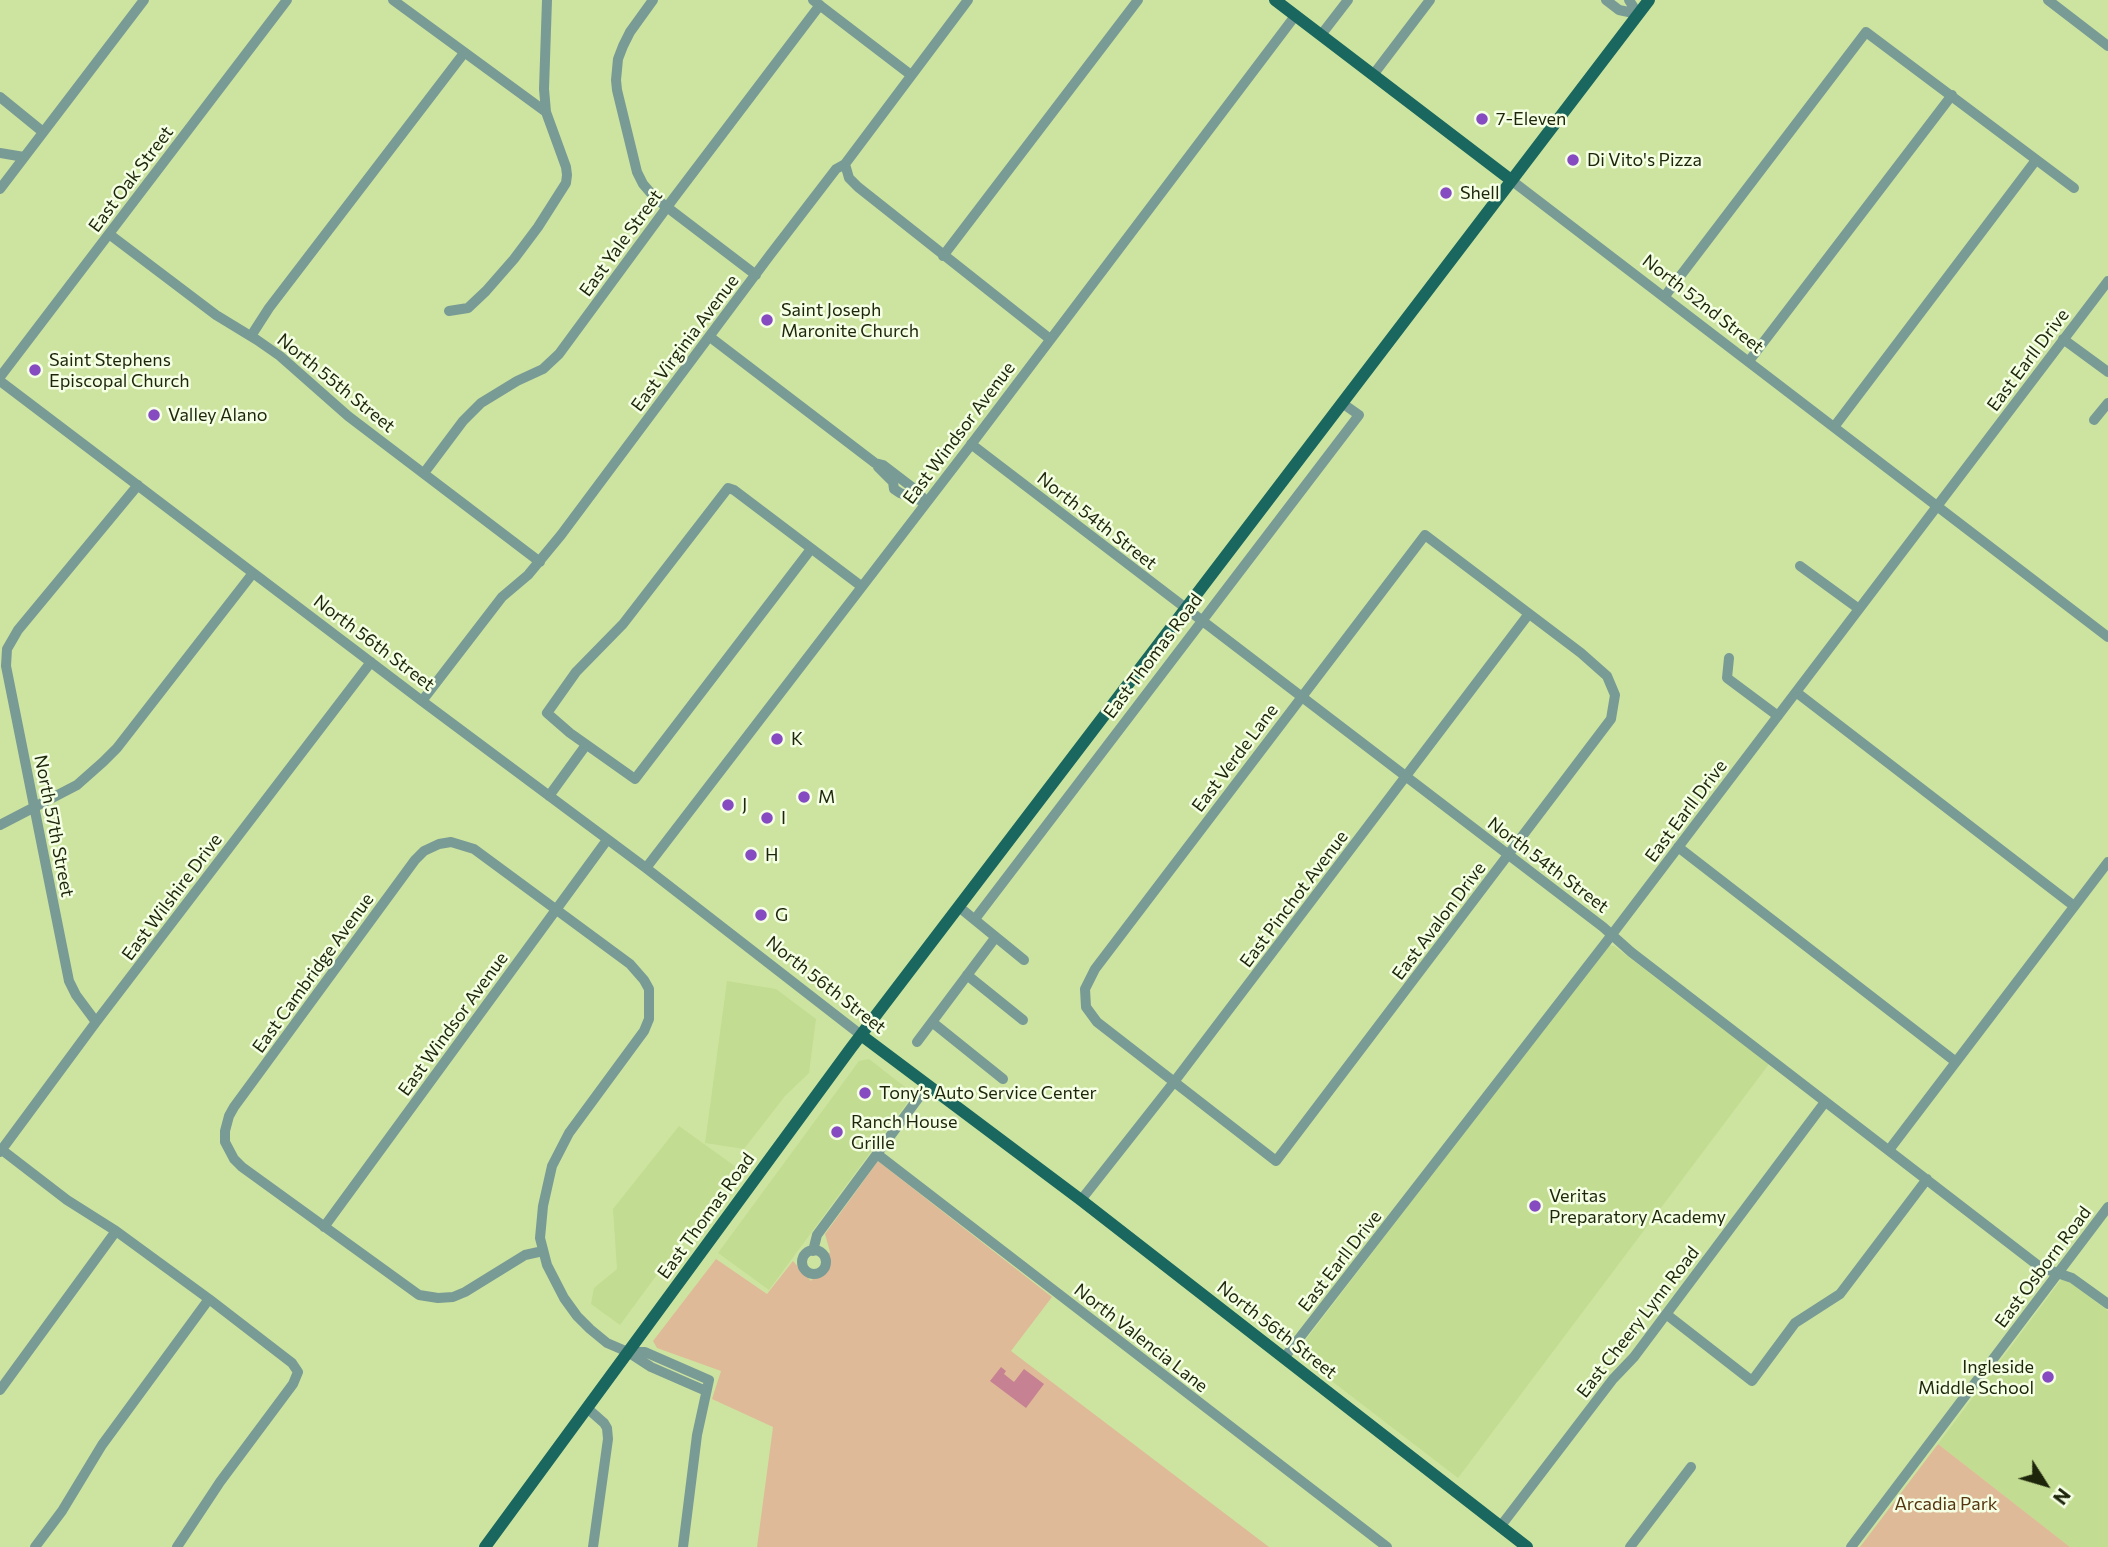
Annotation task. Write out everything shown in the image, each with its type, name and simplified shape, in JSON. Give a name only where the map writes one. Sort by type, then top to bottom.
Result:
[{"type":"main road","name":"North 52nd Street","points":[[1275,0],[1511,180]]},
{"type":"main road","name":"East Thomas Road","points":[[485,1547],[861,1035],[1649,0]]},
{"type":"main road","name":"North 56th Street","points":[[861,1035],[1081,1200],[1527,1547]]},
{"type":"street","points":[[0,189],[144,0]]},
{"type":"street","name":"East Oak Street","points":[[0,379],[287,0]]},
{"type":"street","points":[[393,0],[546,112]]},
{"type":"street","points":[[449,311],[468,308],[486,291],[538,227],[566,183],[566,167],[546,112],[544,89],[547,0]]},
{"type":"street","points":[[653,0],[630,32],[618,59],[617,90],[637,172],[643,184],[667,208],[756,275]]},
{"type":"street","name":"East Virginia Avenue","points":[[422,701],[502,597],[540,562],[836,169],[845,164],[968,0]]},
{"type":"street","points":[[943,256],[1139,0]]},
{"type":"street","points":[[1321,35],[1348,0]]},
{"type":"street","points":[[1373,75],[1430,0]]},
{"type":"street","points":[[1606,0],[1619,10],[1638,14]]},
{"type":"street","points":[[1629,0],[1638,14]]},
{"type":"street","points":[[2048,0],[2108,46]]},
{"type":"street","points":[[816,3],[911,75]]},
{"type":"street","name":"East Yale Street","points":[[424,473],[463,421],[481,403],[543,369],[552,361],[816,3]]},
{"type":"street","name":"East Windsor Avenue","points":[[646,867],[1295,16]]},
{"type":"street","points":[[1665,296],[1866,32],[2074,188]]},
{"type":"street","points":[[251,336],[294,275],[464,54]]},
{"type":"street","points":[[1749,361],[1952,95]]},
{"type":"street","points":[[0,97],[43,132]]},
{"type":"street","points":[[0,153],[24,157]]},
{"type":"street","points":[[1834,427],[2036,159]]},
{"type":"street","points":[[845,164],[847,175],[858,187],[1050,339]]},
{"type":"street","name":"North 52nd Street","points":[[1511,180],[1937,507],[2105,631]]},
{"type":"street","name":"North 55th Street","points":[[108,234],[216,315],[294,367],[348,416],[540,562]]},
{"type":"street","name":"East Earll Drive","points":[[1284,1358],[1612,934],[2108,281]]},
{"type":"street","points":[[710,337],[876,463],[882,472],[895,479],[894,489],[926,502]]},
{"type":"street","points":[[2063,339],[2108,372]]},
{"type":"street","name":"North 56th Street","points":[[0,379],[422,701],[646,867],[861,1035]]},
{"type":"street","name":"East Thomas Road","points":[[975,919],[1359,415],[1342,403]]},
{"type":"street","points":[[2094,420],[2108,403]]},
{"type":"street","name":"North 54th Street","points":[[971,444],[1612,934],[1631,952],[2040,1267],[2072,1278],[2108,1304]]},
{"type":"street","name":"North 57th Street","points":[[96,1022],[69,981],[6,666],[7,649],[18,630],[138,485]]},
{"type":"street","points":[[811,549],[635,779],[586,745],[547,713],[580,667],[623,624],[728,488],[734,490],[861,586]]},
{"type":"street","name":"East Verde Lane","points":[[1174,1082],[1097,1022],[1086,1007],[1085,989],[1095,970],[1301,696],[1425,535],[1528,615]]},
{"type":"street","points":[[1800,566],[1859,609]]},
{"type":"street","points":[[0,825],[77,785],[117,748],[253,573]]},
{"type":"street","name":"East Avalon Drive","points":[[1174,1082],[1276,1161],[1509,855],[1611,719],[1615,695],[1607,676],[1581,653],[1528,615]]},
{"type":"street","name":"East Pinchot Avenue","points":[[1081,1200],[1174,1082],[1528,615]]},
{"type":"street","points":[[1729,658],[1727,678],[1778,716]]},
{"type":"street","name":"East Wilshire Drive","points":[[1,1151],[371,662]]},
{"type":"street","points":[[1796,692],[2074,905]]},
{"type":"street","points":[[549,796],[586,745]]},
{"type":"street","name":"East Windsor Avenue","points":[[324,1227],[607,840]]},
{"type":"street","name":"East Cambridge Avenue","points":[[324,1227],[234,1159],[225,1142],[227,1124],[234,1107],[415,860],[432,846],[451,842],[474,849],[556,910]]},
{"type":"street","points":[[1678,847],[1956,1062]]},
{"type":"street","points":[[1889,1150],[2108,862]]},
{"type":"street","points":[[959,907],[1024,960]]},
{"type":"street","points":[[556,910],[637,971],[645,980],[650,998],[649,1020],[644,1031],[569,1133],[552,1166],[543,1206],[540,1238],[542,1251],[560,1289],[577,1316],[607,1343],[628,1352],[651,1367],[706,1391]]},
{"type":"street","points":[[917,1042],[995,938]]},
{"type":"street","points":[[967,975],[1023,1020]]},
{"type":"street","points":[[932,1023],[1003,1079]]},
{"type":"street","points":[[813,1251],[817,1235],[928,1085]]},
{"type":"street","name":"East Cheery Lynn Road","points":[[1500,1527],[1614,1378],[1634,1357],[1825,1102]]},
{"type":"street","points":[[1,1151],[209,1299],[292,1363],[298,1372],[293,1384],[220,1482],[177,1547]]},
{"type":"street","name":"North Valencia Lane","points":[[877,1154],[1387,1547]]},
{"type":"street","points":[[1666,1314],[1752,1381],[1795,1323],[1840,1294],[1927,1179]]},
{"type":"street","name":"East Osborn Road","points":[[1851,1547],[2108,1208]]},
{"type":"street","points":[[324,1227],[409,1289],[426,1296],[453,1297],[525,1255],[542,1251]]},
{"type":"street","points":[[0,1390],[116,1231]]},
{"type":"street","points":[[36,1547],[103,1445],[209,1299]]},
{"type":"street","points":[[628,1352],[645,1352],[709,1380],[697,1435],[683,1547]]},
{"type":"street","points":[[587,1408],[604,1423],[608,1439],[593,1547]]},
{"type":"street","points":[[1630,1547],[1691,1467]]},
{"type":"shaded area","name":"Veritas Preparatory Academy","points":[[1607,945],[1614,946],[1769,1064],[1458,1478],[1303,1359],[1298,1350]]},
{"type":"shaded area","points":[[727,981],[776,989],[816,1019],[809,1073],[785,1096],[744,1149],[705,1143]]},
{"type":"shaded area","points":[[869,1059],[909,1090],[909,1100],[769,1290],[718,1253],[859,1061]]},
{"type":"shaded area","points":[[679,1126],[736,1167],[620,1325],[591,1304],[594,1288],[617,1269],[613,1209]]},
{"type":"shaded area","name":"Ingleside Middle School","points":[[2063,1277],[2108,1311],[2108,1547],[2070,1547],[1938,1444]]},
{"type":"shaded area","points":[[1001,1367],[1006,1371],[1004,1374],[1014,1382],[1024,1369],[1044,1384],[1026,1408],[990,1381]]},
{"type":"green space","points":[[878,1161],[1052,1297],[1011,1351],[1269,1547],[757,1547],[773,1427],[712,1399],[721,1371],[657,1348],[653,1341],[716,1259],[767,1294],[793,1261],[811,1281],[830,1252],[825,1234]]},
{"type":"green space","name":"Arcadia Park","points":[[1938,1444],[2070,1547],[1860,1547]]},
{"type":"place","name":"7-Eleven","points":[[1482,119]]},
{"type":"place","name":"Di Vito's Pizza","points":[[1573,160]]},
{"type":"place","name":"Shell","points":[[1446,193]]},
{"type":"place","name":"Saint Joseph Maronite Church","points":[[767,320]]},
{"type":"place","name":"Saint Stephens Episcopal Church","points":[[35,370]]},
{"type":"place","name":"Valley Alano","points":[[154,415]]},
{"type":"place","name":"K","points":[[777,739]]},
{"type":"place","name":"M","points":[[804,797]]},
{"type":"place","name":"J","points":[[728,805]]},
{"type":"place","name":"I","points":[[767,818]]},
{"type":"place","name":"H","points":[[751,855]]},
{"type":"place","name":"G","points":[[761,915]]},
{"type":"place","name":"Tony’s Auto Service Center","points":[[865,1093]]},
{"type":"place","name":"Ranch House Grille","points":[[837,1132]]},
{"type":"place","name":"Veritas Preparatory Academy","points":[[1535,1206]]},
{"type":"place","name":"Ingleside Middle School","points":[[2048,1377]]}]
